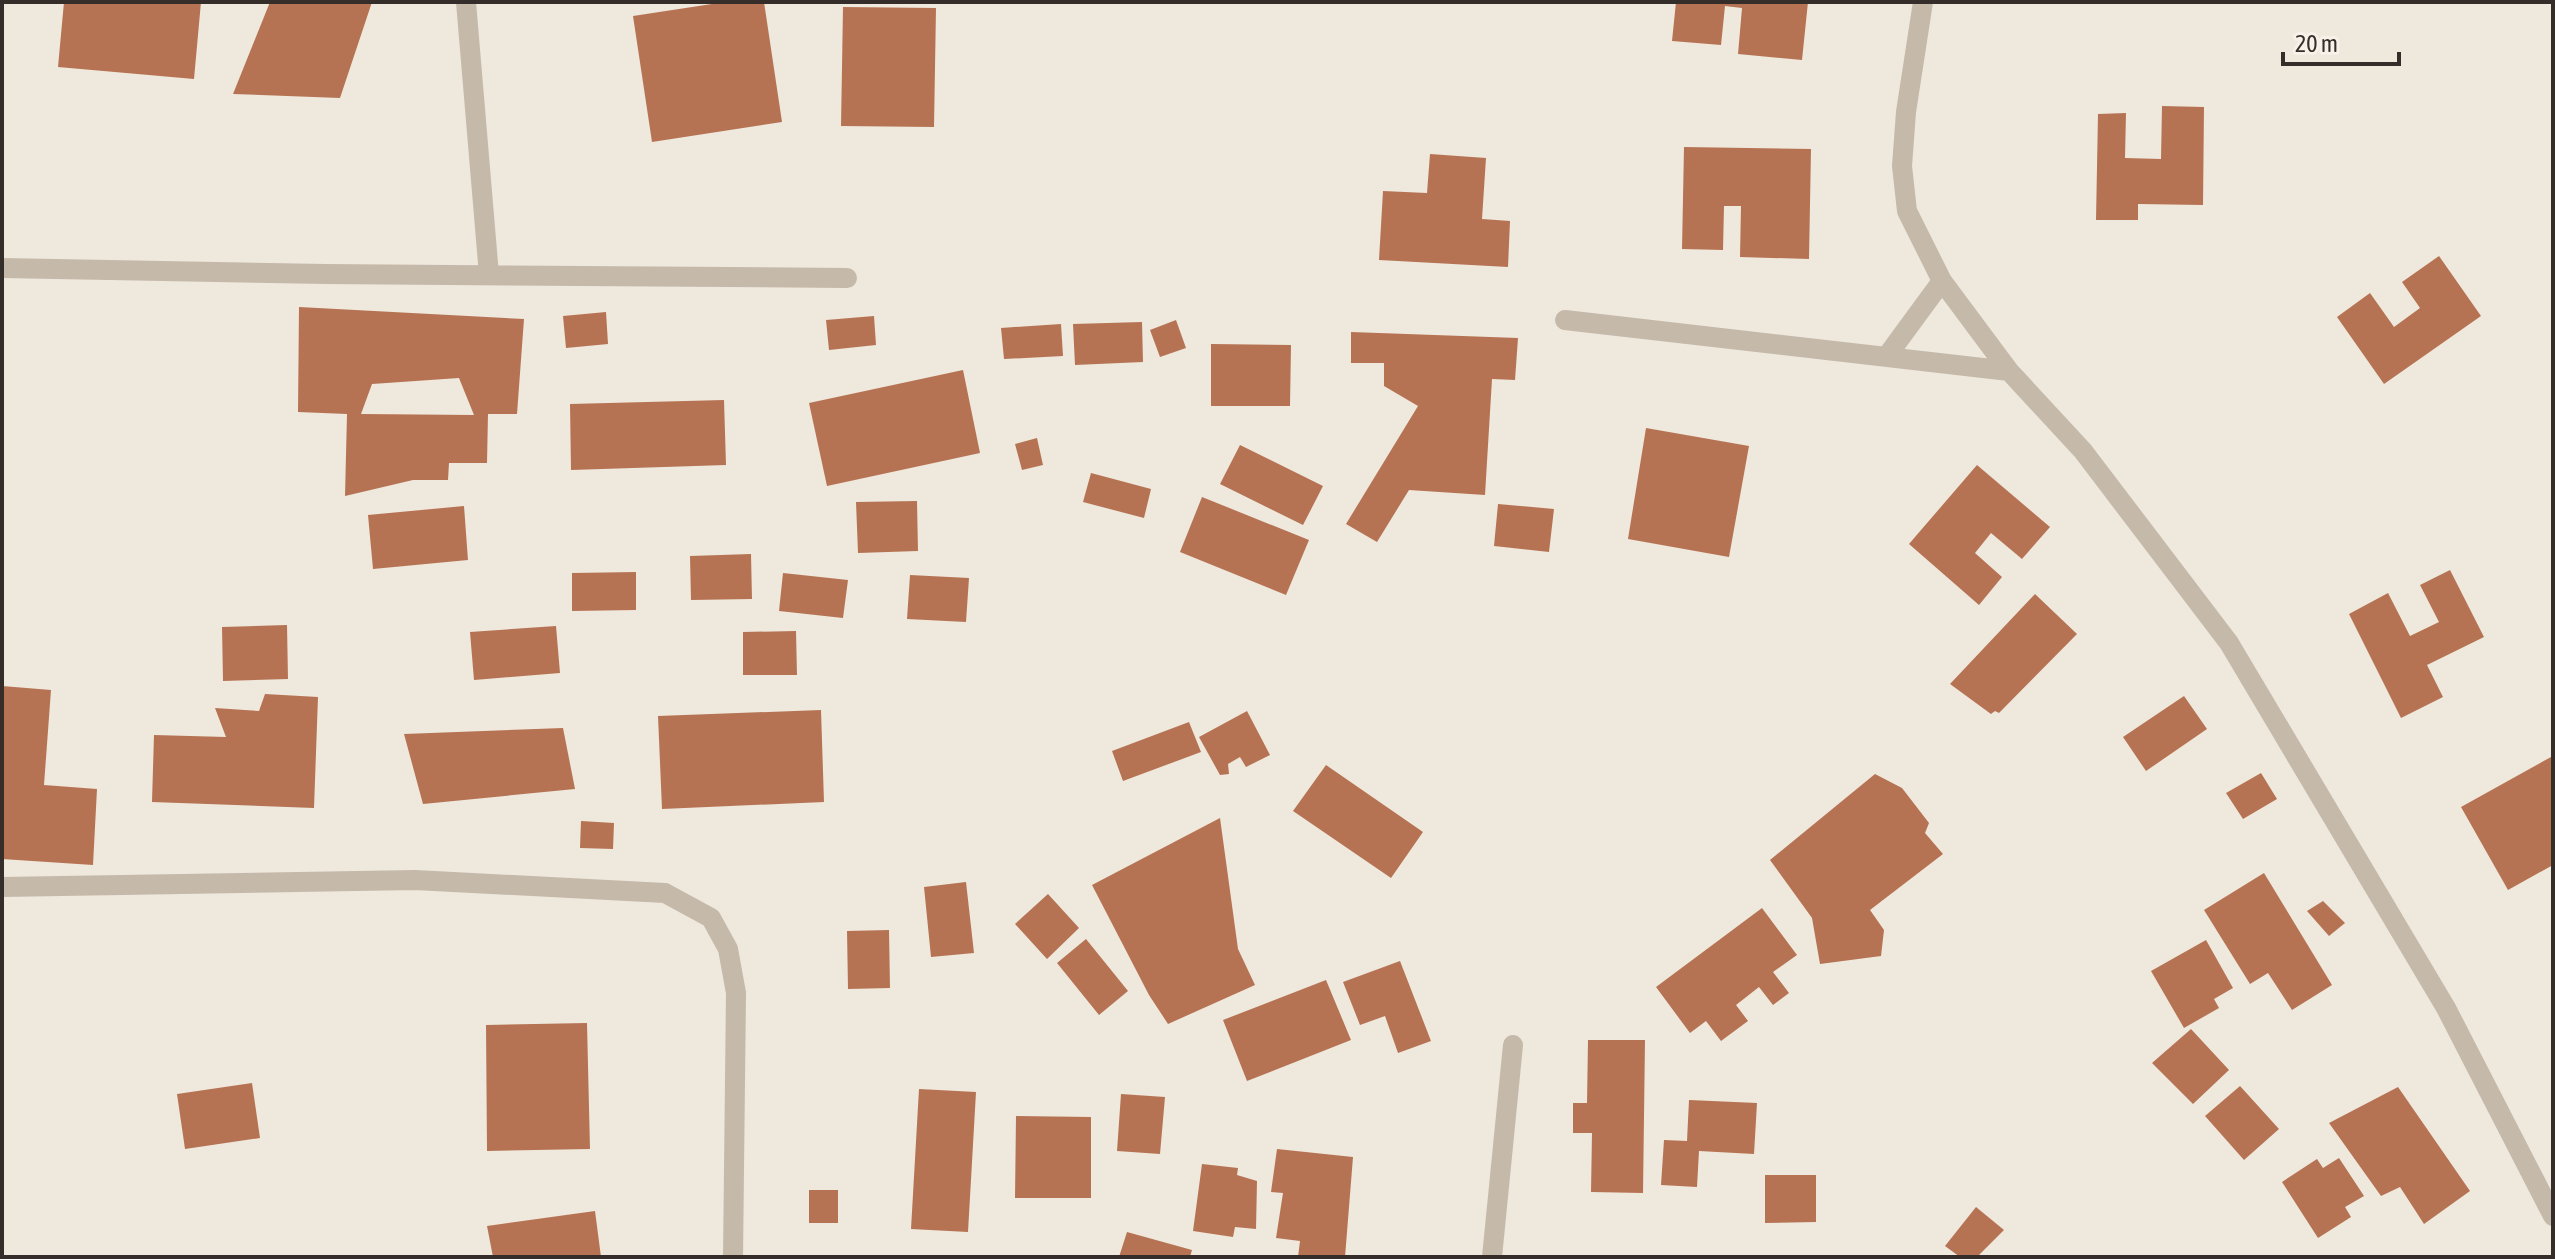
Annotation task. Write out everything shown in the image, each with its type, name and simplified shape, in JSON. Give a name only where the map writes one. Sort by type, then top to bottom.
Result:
[{"type":"street","points":[[466,2],[489,275]]},
{"type":"street","points":[[1923,2],[1906,112],[1902,166],[1907,211],[1942,281],[2009,371],[2083,451],[2229,643],[2446,1008],[2553,1216]]},
{"type":"street","points":[[2,268],[847,278]]},
{"type":"street","points":[[1887,356],[1942,281]]},
{"type":"street","points":[[1565,320],[2009,371]]},
{"type":"street","points":[[2,887],[415,880],[665,893],[711,918],[728,949],[736,993],[733,1257]]},
{"type":"street","points":[[1492,1257],[1513,1045]]},
{"type":"building","points":[[64,2],[201,2],[194,79],[58,67]]},
{"type":"building","points":[[270,2],[372,2],[340,98],[233,94]]},
{"type":"building","points":[[725,2],[764,2],[782,122],[652,142],[633,16]]},
{"type":"building","points":[[1676,2],[1808,2],[1802,60],[1738,54],[1742,8],[1725,6],[1721,45],[1672,41]]},
{"type":"building","points":[[843,7],[936,8],[934,127],[841,126]]},
{"type":"building","points":[[2162,106],[2204,107],[2203,205],[2138,204],[2138,220],[2096,220],[2098,114],[2126,113],[2125,158],[2161,159]]},
{"type":"building","points":[[1684,147],[1811,149],[1809,259],[1740,257],[1741,206],[1724,206],[1723,250],[1682,249]]},
{"type":"building","points":[[1430,154],[1486,158],[1482,219],[1510,221],[1508,267],[1379,260],[1383,191],[1427,193]]},
{"type":"building","points":[[2439,256],[2481,316],[2384,384],[2337,317],[2370,293],[2394,327],[2420,308],[2402,282]]},
{"type":"building","points":[[299,307],[524,319],[517,414],[488,414],[487,463],[449,463],[448,480],[413,480],[345,496],[347,414],[298,412]],"holes":[[[459,378],[474,415],[361,414],[372,384]]]},
{"type":"building","points":[[606,312],[608,344],[566,348],[563,316]]},
{"type":"building","points":[[874,316],[876,345],[829,350],[826,320]]},
{"type":"building","points":[[1176,320],[1186,348],[1160,357],[1150,330]]},
{"type":"building","points":[[1142,322],[1143,362],[1075,365],[1073,324]]},
{"type":"building","points":[[1061,324],[1063,356],[1004,359],[1001,328]]},
{"type":"building","points":[[1351,332],[1518,338],[1515,380],[1492,379],[1485,495],[1409,490],[1377,542],[1346,524],[1418,406],[1384,386],[1384,363],[1351,363]]},
{"type":"building","points":[[1211,344],[1291,345],[1290,406],[1211,406]]},
{"type":"building","points":[[963,370],[980,453],[827,486],[809,403]]},
{"type":"building","points":[[724,400],[726,465],[571,470],[570,404]]},
{"type":"building","points":[[1646,428],[1749,446],[1729,557],[1628,539]]},
{"type":"building","points":[[1037,438],[1043,465],[1022,470],[1015,444]]},
{"type":"building","points":[[1240,445],[1323,486],[1303,525],[1220,484]]},
{"type":"building","points":[[1977,465],[2050,527],[2022,559],[1991,533],[1975,553],[2002,577],[1979,605],[1909,544]]},
{"type":"building","points":[[1091,473],[1151,489],[1144,518],[1083,502]]},
{"type":"building","points":[[1202,497],[1309,540],[1286,595],[1180,552]]},
{"type":"building","points":[[917,501],[918,551],[858,553],[856,502]]},
{"type":"building","points":[[1498,504],[1554,509],[1549,552],[1494,546]]},
{"type":"building","points":[[464,506],[468,560],[373,569],[368,515]]},
{"type":"building","points":[[751,554],[752,599],[691,600],[690,556]]},
{"type":"building","points":[[2450,570],[2484,637],[2427,665],[2443,697],[2401,718],[2349,614],[2388,593],[2410,636],[2439,622],[2420,585]]},
{"type":"building","points":[[636,572],[636,610],[572,611],[572,573]]},
{"type":"building","points":[[783,573],[848,580],[843,618],[779,611]]},
{"type":"building","points":[[910,575],[969,578],[966,622],[907,619]]},
{"type":"building","points":[[2035,594],[2077,634],[1999,713],[1995,711],[1991,714],[1950,684]]},
{"type":"building","points":[[287,625],[288,679],[223,681],[222,627]]},
{"type":"building","points":[[556,626],[560,673],[474,680],[470,632]]},
{"type":"building","points":[[796,631],[797,675],[743,675],[743,632]]},
{"type":"building","points":[[2,686],[51,690],[44,785],[97,789],[93,865],[2,859]]},
{"type":"building","points":[[265,694],[318,697],[314,808],[152,802],[154,735],[226,737],[215,708],[259,711]]},
{"type":"building","points":[[2184,696],[2207,729],[2146,771],[2123,737]]},
{"type":"building","points":[[821,710],[824,802],[662,809],[658,716]]},
{"type":"building","points":[[1247,711],[1270,755],[1246,767],[1240,757],[1228,764],[1229,774],[1220,775],[1199,737]]},
{"type":"building","points":[[1189,722],[1201,752],[1123,781],[1112,751]]},
{"type":"building","points":[[563,728],[575,789],[423,804],[404,734]]},
{"type":"building","points":[[2551,757],[2553,865],[2508,890],[2461,807]]},
{"type":"building","points":[[1326,765],[1423,832],[1391,878],[1293,811]]},
{"type":"building","points":[[2261,773],[2277,799],[2243,819],[2226,793]]},
{"type":"building","points":[[1875,774],[1902,788],[1929,823],[1925,833],[1943,854],[1870,910],[1884,930],[1881,956],[1820,964],[1812,918],[1770,860]]},
{"type":"building","points":[[1220,818],[1238,949],[1255,985],[1168,1024],[1149,995],[1092,885]]},
{"type":"building","points":[[581,821],[614,823],[613,849],[580,848]]},
{"type":"building","points":[[2264,873],[2332,985],[2292,1010],[2268,973],[2250,984],[2204,910]]},
{"type":"building","points":[[966,882],[974,953],[931,957],[924,887]]},
{"type":"building","points":[[1048,894],[1079,928],[1047,959],[1015,924]]},
{"type":"building","points":[[2323,901],[2345,923],[2329,936],[2307,911]]},
{"type":"building","points":[[1762,908],[1797,955],[1773,972],[1789,993],[1773,1005],[1759,987],[1736,1005],[1748,1021],[1721,1041],[1706,1021],[1690,1033],[1656,987]]},
{"type":"building","points":[[889,930],[890,988],[848,989],[847,931]]},
{"type":"building","points":[[1086,939],[1128,991],[1099,1015],[1057,963]]},
{"type":"building","points":[[2206,940],[2233,988],[2214,999],[2219,1008],[2184,1028],[2151,971]]},
{"type":"building","points":[[1400,961],[1431,1041],[1398,1053],[1385,1016],[1360,1025],[1343,982]]},
{"type":"building","points":[[1326,980],[1351,1040],[1247,1081],[1223,1020]]},
{"type":"building","points":[[587,1023],[590,1149],[487,1151],[486,1025]]},
{"type":"building","points":[[2191,1029],[2229,1070],[2193,1104],[2152,1063]]},
{"type":"building","points":[[1588,1040],[1645,1040],[1643,1193],[1591,1192],[1592,1133],[1573,1133],[1573,1103],[1587,1103]]},
{"type":"building","points":[[252,1083],[260,1138],[185,1149],[177,1094]]},
{"type":"building","points":[[2240,1086],[2279,1129],[2244,1160],[2205,1116]]},
{"type":"building","points":[[2398,1087],[2470,1191],[2424,1224],[2400,1187],[2381,1196],[2329,1123]]},
{"type":"building","points":[[919,1089],[976,1092],[968,1232],[911,1229]]},
{"type":"building","points":[[1121,1094],[1165,1097],[1160,1154],[1117,1151]]},
{"type":"building","points":[[1689,1100],[1757,1103],[1754,1154],[1699,1151],[1697,1187],[1661,1185],[1664,1140],[1687,1141]]},
{"type":"building","points":[[1016,1116],[1091,1117],[1091,1198],[1015,1198]]},
{"type":"building","points":[[1277,1149],[1353,1157],[1345,1257],[1298,1257],[1300,1241],[1276,1238],[1283,1193],[1271,1192]]},
{"type":"building","points":[[2339,1158],[2364,1196],[2345,1207],[2351,1217],[2318,1238],[2282,1182],[2317,1159],[2323,1168]]},
{"type":"building","points":[[1202,1164],[1238,1168],[1237,1175],[1257,1181],[1256,1229],[1235,1227],[1233,1237],[1193,1231]]},
{"type":"building","points":[[1765,1175],[1816,1175],[1816,1222],[1765,1223]]},
{"type":"building","points":[[809,1190],[838,1190],[838,1223],[809,1223]]},
{"type":"building","points":[[1976,1207],[2004,1230],[1977,1257],[1960,1257],[1945,1246]]},
{"type":"building","points":[[595,1211],[601,1257],[493,1257],[487,1226]]},
{"type":"building","points":[[1127,1232],[1192,1250],[1190,1257],[1119,1257]]}]
